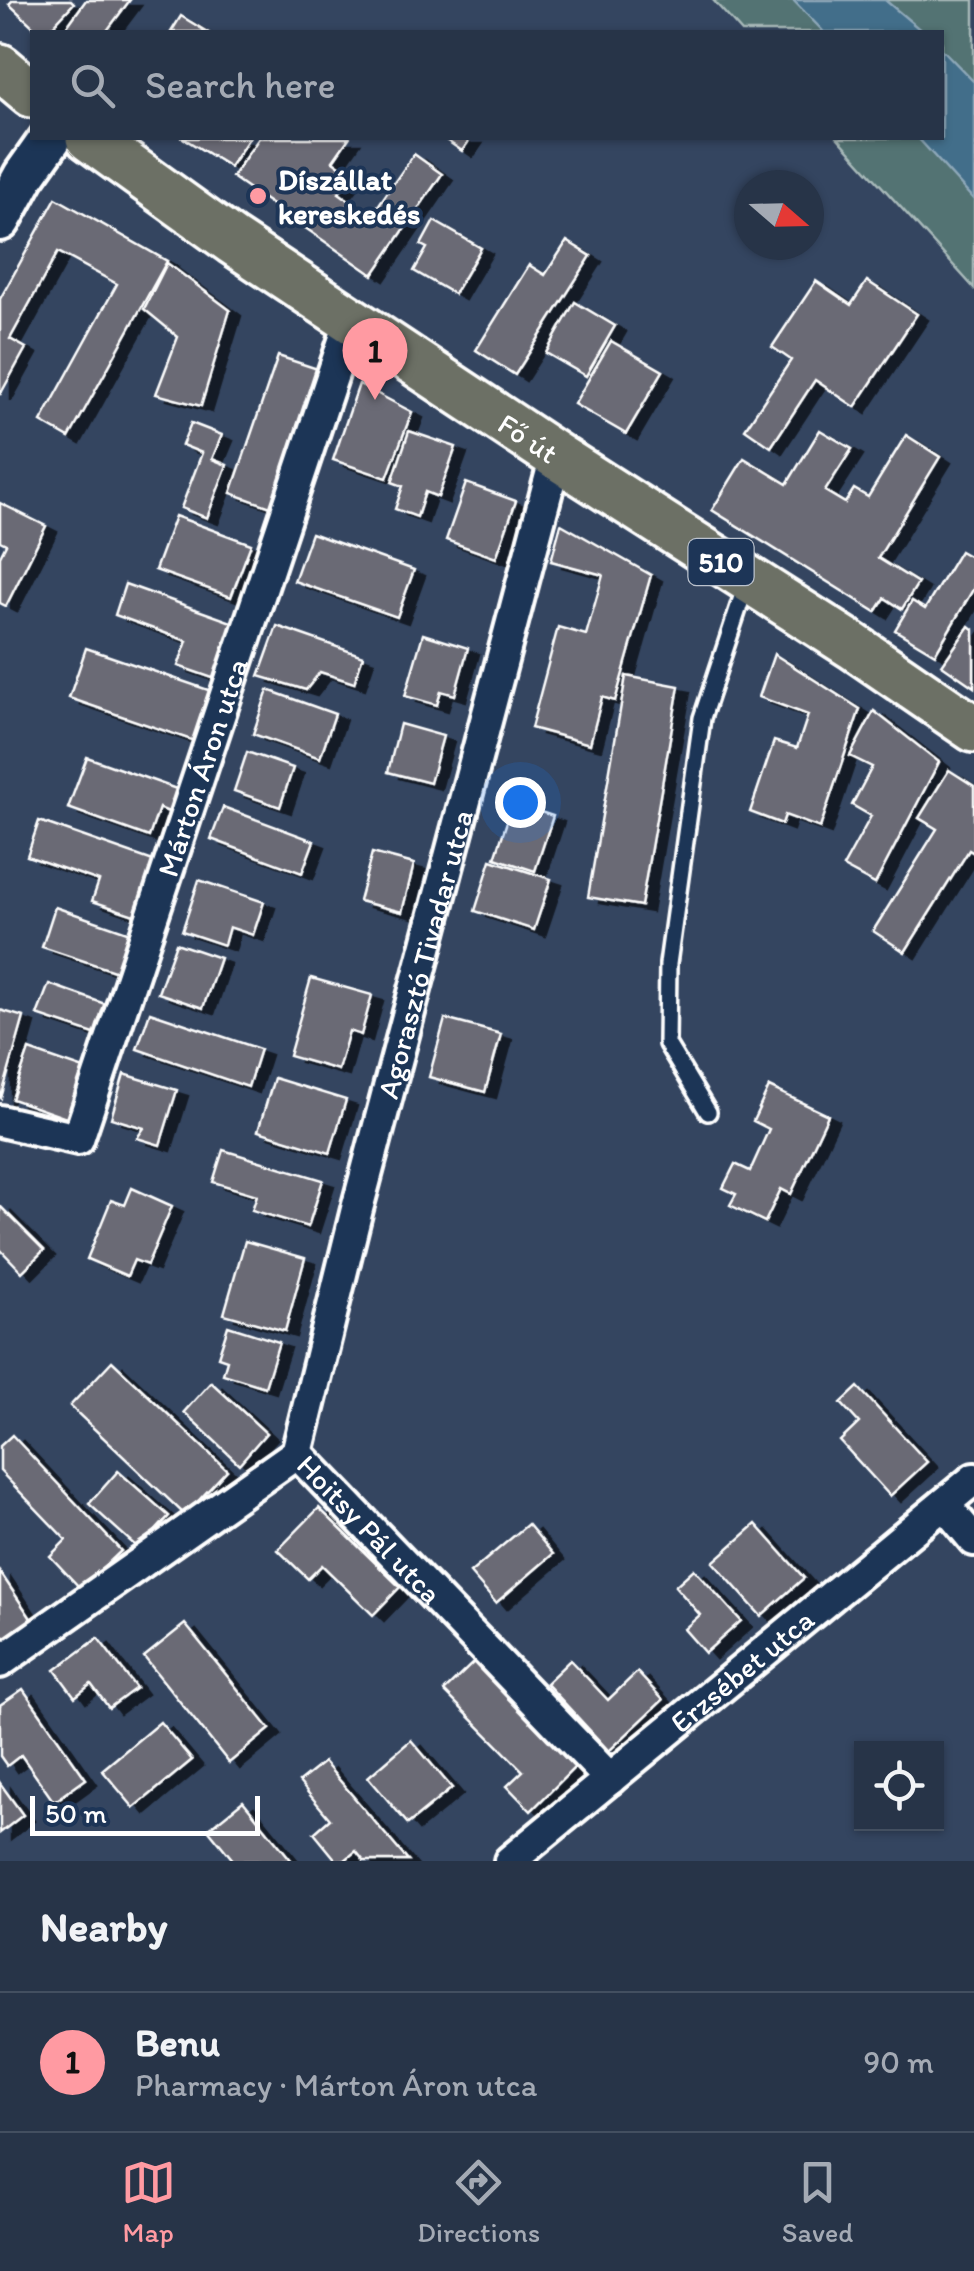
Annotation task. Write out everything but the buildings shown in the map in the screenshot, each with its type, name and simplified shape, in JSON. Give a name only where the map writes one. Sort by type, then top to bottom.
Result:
[{"type":"main road","points":[[0,67],[30,92]]},
{"type":"main road","points":[[0,220],[50,140]]},
{"type":"main road","name":"Fő út","points":[[92,140],[232,241],[974,730]]},
{"type":"street","name":"Márton Áron utca","points":[[0,1121],[78,1139],[351,320]]},
{"type":"street","name":"Agorasztó Tivadar utca","points":[[297,1453],[357,1209],[556,456]]},
{"type":"street","name":"Hoitsy Pál utca","points":[[0,1662],[297,1453],[610,1778]]},
{"type":"street","name":"Erzsébet utca","points":[[510,1861],[974,1479]]},
{"type":"street","points":[[944,1504],[974,1540]]},
{"type":"lane","points":[[708,1112],[667,1044],[668,964],[702,718],[748,579]]},
{"type":"green space","points":[[713,0],[974,0],[974,288],[840,140],[944,140],[944,30],[740,30]]},
{"type":"water","points":[[793,0],[885,0],[921,30],[822,30]]},
{"type":"water","points":[[944,51],[974,82],[974,200],[920,140],[944,140]]},
{"type":"place","name":"Díszállat kereskedés","points":[[258,196]]},
{"type":"place","name":"Benu","points":[[375,400]]}]
